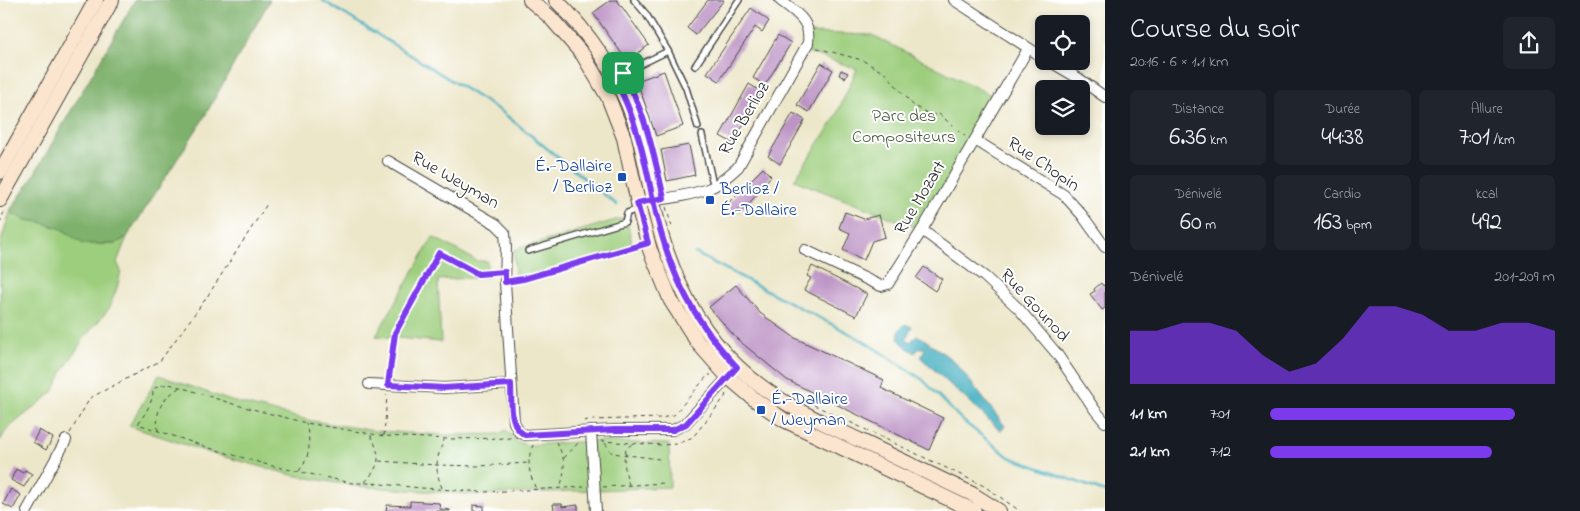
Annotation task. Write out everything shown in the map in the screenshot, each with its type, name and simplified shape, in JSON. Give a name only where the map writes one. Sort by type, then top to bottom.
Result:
[{"type":"street","points":[[0,172],[96,0]]},
{"type":"street","points":[[0,200],[112,0]]},
{"type":"street","points":[[530,0],[550,17],[583,55],[608,97],[624,138],[638,206],[648,243],[661,279],[671,301],[698,342],[733,372],[786,404],[972,494],[1000,511]]},
{"type":"street","points":[[556,0],[585,33],[625,96],[659,199],[666,251],[683,292],[694,313],[733,372],[754,399],[784,420],[974,511]]},
{"type":"street","points":[[780,0],[807,24],[810,33],[807,46]]},
{"type":"street","points":[[954,0],[1035,53]]},
{"type":"street","name":"Rue Berlioz","points":[[638,206],[659,199],[693,193],[715,185],[728,176],[738,166],[807,46]]},
{"type":"street","name":"Rue Mozart","points":[[805,250],[881,286],[888,284],[922,230],[1028,49]]},
{"type":"street","points":[[1064,70],[1105,97]]},
{"type":"street","name":"Rue Chopin","points":[[975,140],[1064,195],[1082,215],[1105,247]]},
{"type":"street","name":"Rue Weyman","points":[[388,161],[496,224],[505,233],[505,277],[511,384],[514,422],[519,432],[525,435],[592,431],[664,431],[680,428],[733,372]]},
{"type":"street","name":"Rue Gounod","points":[[922,230],[985,277],[1019,309],[1057,354],[1105,422]]},
{"type":"street","points":[[369,384],[444,388],[511,384]]},
{"type":"street","points":[[592,431],[596,511]]},
{"type":"street","points":[[27,511],[66,440]]},
{"type":"lane","points":[[634,0],[646,14],[668,51],[686,88],[698,127]]},
{"type":"lane","points":[[695,66],[739,0]]},
{"type":"lane","points":[[614,77],[668,51]]},
{"type":"lane","points":[[702,134],[712,180],[715,185]]},
{"type":"lane","points":[[528,250],[625,222],[627,213],[638,206]]},
{"type":"path","points":[[807,46],[862,60],[886,74],[913,105],[930,115],[939,114],[960,132],[975,140]]},
{"type":"path","points":[[659,199],[671,227]]},
{"type":"path","points":[[66,440],[90,398],[160,361],[207,297],[267,204]]},
{"type":"path","points":[[384,436],[395,333],[439,253],[478,274],[523,279],[648,243]]},
{"type":"path","points":[[583,422],[588,420],[662,418],[674,415],[708,375],[733,372]]},
{"type":"path","points":[[517,438],[444,439],[370,434],[306,423],[233,404],[180,386],[168,384],[154,389],[154,396],[138,424],[158,432],[268,465],[352,482],[485,492],[664,483]]},
{"type":"path","points":[[158,432],[157,421],[161,403],[180,386]]},
{"type":"path","points":[[811,404],[976,482],[1020,511]]},
{"type":"path","points":[[299,471],[306,462],[310,449],[306,423]]},
{"type":"path","points":[[365,483],[379,461],[377,447],[370,434]]},
{"type":"path","points":[[442,489],[436,465],[444,439]]},
{"type":"path","points":[[556,442],[563,453],[565,465],[560,488]]},
{"type":"path","points":[[604,442],[612,453],[659,459]]},
{"type":"path","points":[[629,485],[625,466],[625,454],[628,447],[634,442]]},
{"type":"path","points":[[534,443],[528,463],[530,478],[536,490]]},
{"type":"path","points":[[564,458],[578,443]]},
{"type":"path","points":[[379,461],[478,466],[528,463]]},
{"type":"green space","points":[[135,0],[270,0],[202,121],[127,237],[115,244],[83,244],[62,229],[26,220],[13,214],[11,209],[29,183]]},
{"type":"green space","name":"Parc des Compositeurs","points":[[810,33],[872,35],[999,99],[922,230],[794,180],[834,120],[857,69],[805,51]]},
{"type":"green space","points":[[11,209],[13,214],[26,220],[62,229],[83,244],[115,244],[127,237],[117,262],[121,271],[117,288],[108,310],[85,337],[64,369],[53,392],[7,429],[0,441],[0,245]]},
{"type":"green space","points":[[626,217],[633,247],[515,281],[514,250]]},
{"type":"green space","points":[[433,237],[477,261],[487,261],[487,277],[438,280],[441,342],[376,336]]},
{"type":"green space","points":[[159,375],[231,401],[312,421],[376,431],[448,435],[499,434],[506,430],[517,442],[529,445],[592,441],[669,444],[670,487],[479,495],[354,486],[292,475],[210,453],[129,426]]},
{"type":"water","points":[[905,324],[912,327],[906,339],[910,342],[917,335],[955,362],[1005,426],[1001,431],[921,358],[925,348],[920,348],[915,353],[898,339],[899,330]]},
{"type":"building","points":[[611,0],[617,0],[649,45],[627,61],[593,13]]},
{"type":"building","points":[[708,0],[724,0],[696,35],[687,28]]},
{"type":"building","points":[[751,8],[769,21],[762,32],[755,27],[719,81],[707,73]]},
{"type":"building","points":[[778,35],[791,43],[765,85],[753,78]]},
{"type":"building","points":[[821,63],[833,70],[809,112],[797,105]]},
{"type":"building","points":[[841,70],[848,73],[845,78],[839,75]]},
{"type":"building","points":[[664,71],[683,126],[656,136],[637,81]]},
{"type":"building","points":[[749,84],[762,92],[733,143],[720,136]]},
{"type":"building","points":[[793,113],[805,120],[780,164],[768,156]]},
{"type":"building","points":[[689,145],[695,175],[667,181],[661,150]]},
{"type":"building","points":[[763,168],[771,176],[767,183],[746,207],[739,212],[738,210],[732,216],[724,207]]},
{"type":"building","points":[[845,212],[864,219],[879,215],[885,237],[872,241],[864,260],[843,250],[850,233],[839,228]]},
{"type":"building","points":[[812,266],[867,294],[856,316],[804,290],[811,278],[807,276]]},
{"type":"building","points":[[924,267],[942,279],[935,291],[916,278]]},
{"type":"building","points":[[1101,283],[1103,286],[1105,284],[1105,308],[1102,310],[1090,294]]},
{"type":"building","points":[[736,285],[760,313],[795,338],[884,380],[881,388],[943,418],[929,450],[787,380],[737,339],[709,307]]},
{"type":"building","points":[[39,430],[53,438],[46,450],[33,442]]},
{"type":"building","points":[[16,469],[23,473],[25,470],[32,474],[24,487],[11,480]]},
{"type":"building","points":[[11,489],[21,495],[13,509],[3,504]]},
{"type":"building","points":[[410,501],[439,503],[440,509],[450,511],[386,511],[387,505],[410,506]]},
{"type":"building","points":[[553,504],[562,504],[562,507],[578,505],[578,511],[554,511]]},
{"type":"building","points":[[473,505],[484,506],[484,511],[473,511]]},
{"type":"waterway","points":[[322,0],[502,112],[617,205]]},
{"type":"waterway","points":[[695,253],[862,340],[923,380],[963,421],[1009,457],[1105,492]]},
{"type":"place","name":"É.-Dallaire / Berlioz","points":[[622,177]]},
{"type":"place","name":"Berlioz / É.-Dallaire","points":[[710,200]]},
{"type":"place","name":"É.-Dallaire / Weyman","points":[[761,410]]},
{"type":"route","points":[[623,73],[614,77],[625,96],[642,143],[653,200],[637,203],[648,243],[523,279],[505,282],[505,272],[478,274],[439,253],[395,333],[388,385],[444,388],[511,384],[514,422],[519,432],[525,435],[614,430],[664,431],[680,428],[686,424],[737,367],[708,333],[694,313],[676,279],[661,234],[653,200],[664,198],[662,185],[640,108],[623,73]]}]
